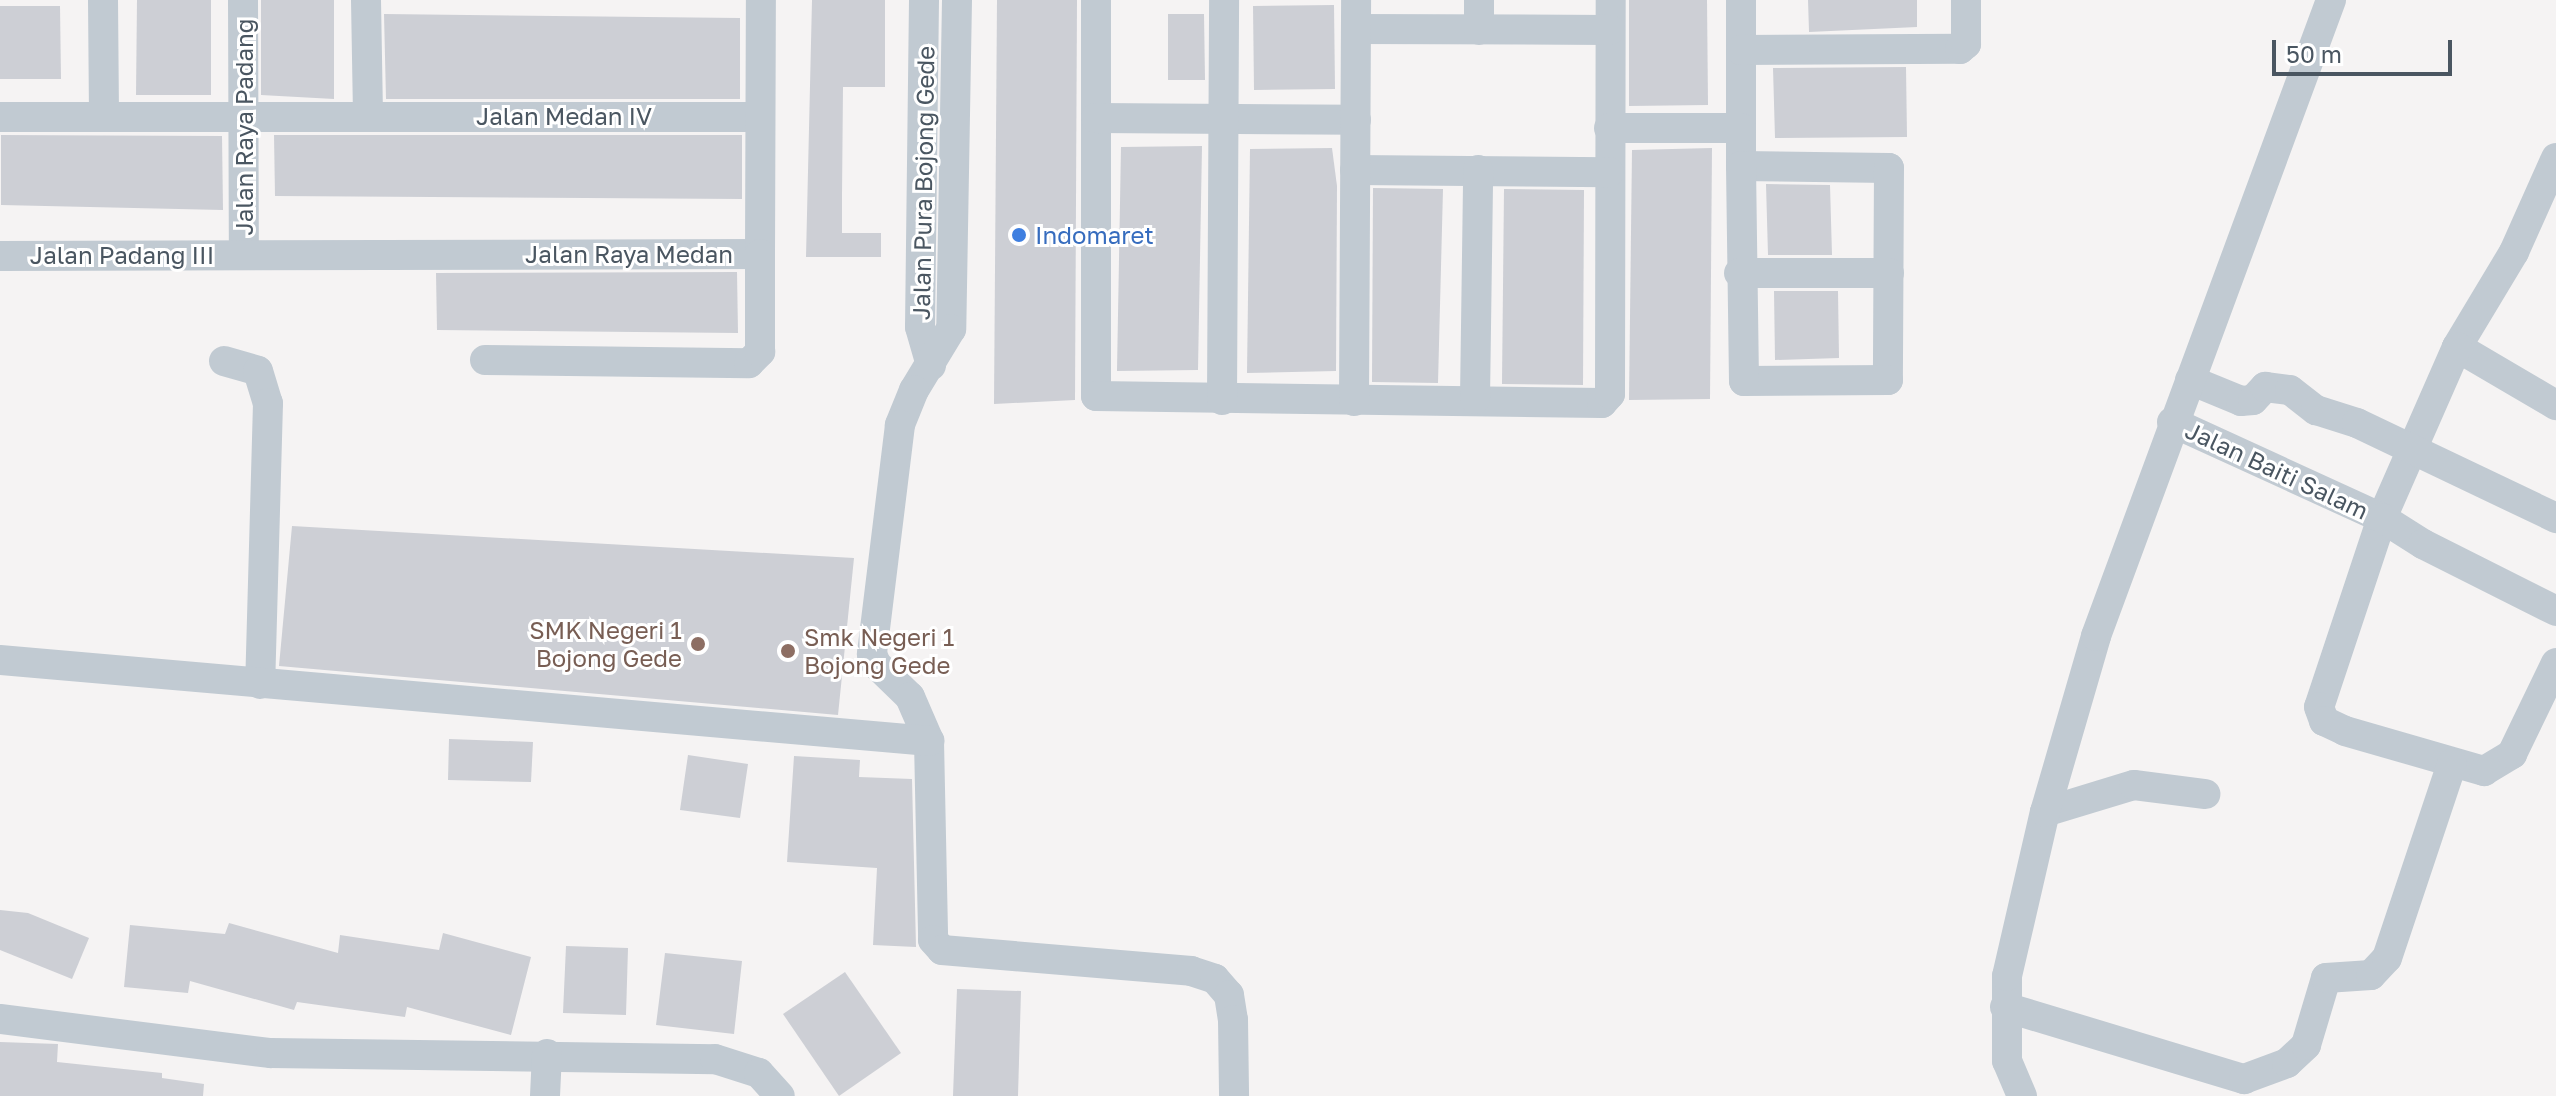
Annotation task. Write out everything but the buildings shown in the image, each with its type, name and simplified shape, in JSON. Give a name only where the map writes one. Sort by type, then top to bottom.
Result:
[{"type":"street","points":[[103,0],[104,116]]},
{"type":"street","name":"Jalan Raya Padang","points":[[243,0],[244,254]]},
{"type":"street","points":[[366,0],[368,116]]},
{"type":"street","name":"Jalan Raya Medan","points":[[244,254],[760,254],[761,0]]},
{"type":"street","name":"Jalan Pura Bojong Gede","points":[[924,0],[920,327],[931,365]]},
{"type":"street","points":[[957,0],[951,329],[900,425],[872,654],[876,664],[910,697],[929,741],[933,940],[942,950],[1191,971],[1215,979],[1229,995],[1233,1020],[1234,1096]]},
{"type":"street","points":[[1096,0],[1096,396],[1354,401],[1608,399],[1611,0]]},
{"type":"street","points":[[1222,400],[1224,0]]},
{"type":"street","points":[[1741,0],[1739,273],[1741,376],[1749,383],[1888,380],[1891,174],[1885,165],[1741,166]]},
{"type":"street","points":[[1741,50],[1960,49],[1966,44],[1966,0]]},
{"type":"street","points":[[2022,1096],[2007,1061],[2007,976],[2045,812],[2096,636],[2172,422],[2331,0]]},
{"type":"street","points":[[1354,401],[1356,14],[1479,15],[1610,30]]},
{"type":"street","name":"Jalan Medan IV","points":[[243,119],[368,116],[760,117]]},
{"type":"street","points":[[0,117],[243,119]]},
{"type":"street","points":[[1096,118],[1356,120]]},
{"type":"street","points":[[1609,128],[1741,128]]},
{"type":"street","points":[[2556,158],[2514,252],[2457,347],[2409,449],[2382,518],[2319,707],[2324,721],[2345,731],[2484,771],[2512,754],[2556,663]]},
{"type":"street","points":[[1355,170],[1609,172]]},
{"type":"street","points":[[1475,399],[1478,170]]},
{"type":"street","name":"Jalan Padang III","points":[[0,256],[244,254]]},
{"type":"street","points":[[485,360],[749,363],[760,352],[760,254]]},
{"type":"street","points":[[1739,273],[1889,273]]},
{"type":"street","points":[[2457,347],[2556,405]]},
{"type":"street","points":[[224,361],[258,371],[268,403],[260,684]]},
{"type":"street","points":[[2190,380],[2225,397],[2290,390],[2316,410],[2357,423],[2556,518]]},
{"type":"street","name":"Jalan Baiti Salam","points":[[2172,422],[2382,518],[2423,544],[2556,611]]},
{"type":"street","points":[[0,660],[929,741]]},
{"type":"street","points":[[2005,1007],[2244,1079],[2287,1063],[2306,1045],[2326,978],[2371,975],[2387,958],[2452,764]]},
{"type":"street","points":[[2045,812],[2134,785],[2205,794]]},
{"type":"street","points":[[0,1019],[271,1053],[547,1054],[715,1059],[759,1073],[780,1096]]},
{"type":"street","points":[[545,1096],[547,1054]]},
{"type":"place","name":"Indomaret","points":[[1019,235]]},
{"type":"place","name":"SMK Negeri 1 Bojong Gede","points":[[698,644]]},
{"type":"place","name":"Smk Negeri 1 Bojong Gede","points":[[788,651]]}]
